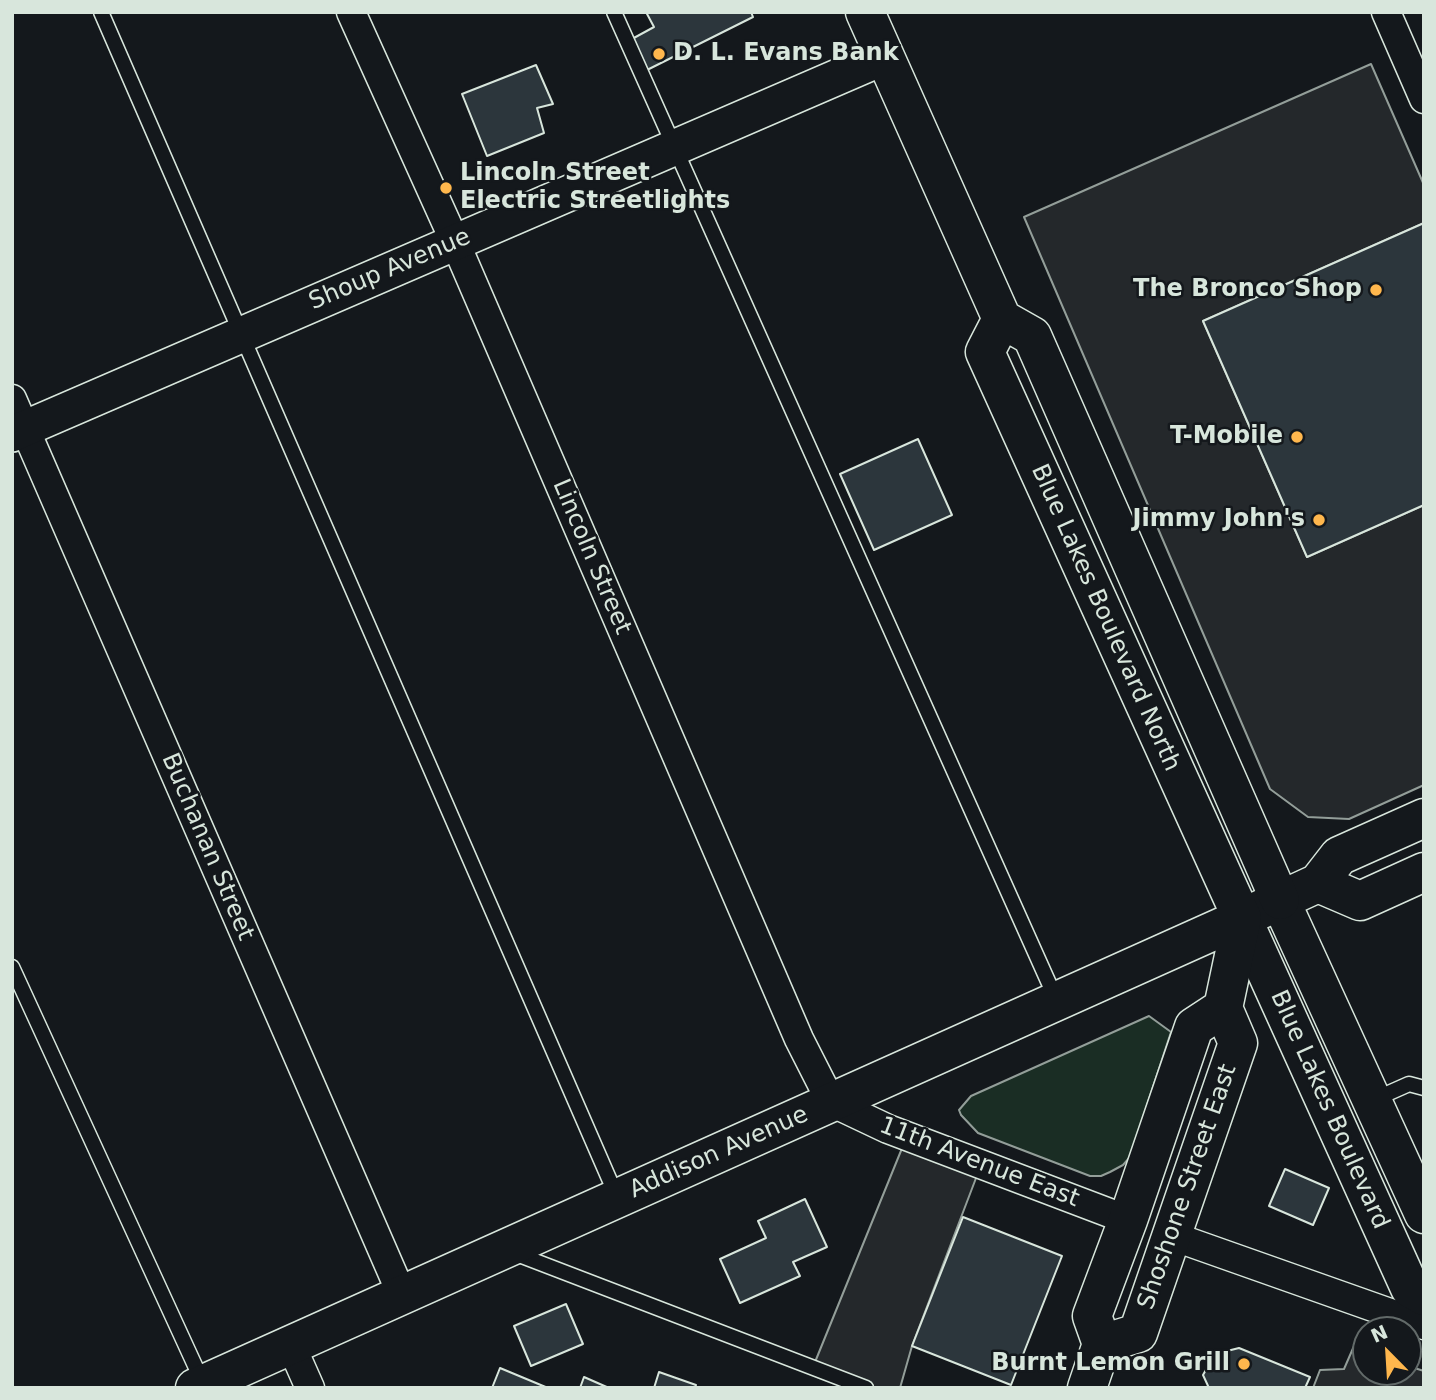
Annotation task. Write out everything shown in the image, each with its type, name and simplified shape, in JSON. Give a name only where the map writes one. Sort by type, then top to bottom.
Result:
[{"type":"main road","points":[[865,12],[1002,318]]},
{"type":"main road","name":"Blue Lakes Boulevard North","points":[[1242,918],[985,352],[1002,318],[1032,336],[1280,900]]},
{"type":"main road","points":[[1424,818],[1339,856],[1318,883],[1360,901],[1424,872]]},
{"type":"main road","name":"Addison Avenue","points":[[200,1386],[1318,883]]},
{"type":"main road","name":"Blue Lakes Boulevard","points":[[1280,900],[1424,1214]]},
{"type":"main road","points":[[1223,1008],[1242,918]]},
{"type":"main road","name":"Blue Lakes Boulevard","points":[[1242,918],[1410,1288],[1424,1296]]},
{"type":"main road","name":"Shoshone Street East","points":[[1223,1008],[1238,1043],[1138,1333],[1102,1344],[1092,1316],[1194,1027],[1223,1008]]},
{"type":"main road","points":[[1087,1388],[1102,1344]]},
{"type":"street","name":"Lincoln Street","points":[[351,12],[455,242],[799,1040],[831,1102]]},
{"type":"street","points":[[1386,12],[1424,99]]},
{"type":"street","name":"Shoup Avenue","points":[[17,421],[241,335],[884,57]]},
{"type":"street","name":"Buchanan Street","points":[[17,421],[402,1295]]},
{"type":"street","name":"11th Avenue East","points":[[831,1102],[888,1129],[1128,1220]]},
{"type":"street","points":[[1172,1236],[1424,1325]]},
{"type":"street","points":[[291,1345],[310,1388]]},
{"type":"lane","points":[[101,12],[617,1198]]},
{"type":"lane","points":[[614,12],[1056,1000]]},
{"type":"lane","points":[[12,967],[200,1386]]},
{"type":"lane","points":[[1372,1100],[1409,1084],[1424,1088]]},
{"type":"lane","points":[[504,1249],[866,1388]]},
{"type":"green space","points":[[1149,1016],[1171,1032],[1130,1157],[1123,1165],[1110,1172],[1101,1176],[1090,1176],[978,1133],[961,1115],[959,1110],[971,1096]]},
{"type":"shaded area","points":[[1371,64],[1424,185],[1424,223],[1203,321],[1307,557],[1424,505],[1424,785],[1349,819],[1308,817],[1270,789],[1024,217]]},
{"type":"shaded area","points":[[907,1136],[981,1165],[912,1346],[900,1388],[866,1388],[813,1367]]},
{"type":"shaded area","points":[[1352,1351],[1352,1386],[1422,1386],[1422,1370],[1424,1388],[1313,1388],[1320,1370],[1344,1369]]},
{"type":"building","name":"D. L. Evans Bank","points":[[646,12],[751,12],[753,17],[647,70],[632,39],[654,27]]},
{"type":"building","points":[[536,65],[553,104],[537,108],[544,133],[487,156],[462,94]]},
{"type":"building","points":[[1424,223],[1424,505],[1307,557],[1203,321]]},
{"type":"building","points":[[918,439],[952,515],[874,550],[840,474]]},
{"type":"building","points":[[1285,1169],[1329,1188],[1313,1225],[1269,1206]]},
{"type":"building","points":[[805,1199],[827,1247],[793,1262],[800,1276],[740,1303],[720,1259],[766,1238],[758,1221]]},
{"type":"building","points":[[963,1217],[1062,1256],[1011,1385],[912,1346]]},
{"type":"building","points":[[566,1304],[583,1344],[531,1366],[514,1326]]},
{"type":"building","name":"Burnt Lemon Grill","points":[[1239,1348],[1310,1377],[1305,1388],[1209,1388],[1203,1375],[1215,1354]]},
{"type":"building","points":[[500,1368],[548,1388],[492,1388]]},
{"type":"building","points":[[659,1372],[696,1385],[695,1388],[654,1388]]},
{"type":"building","points":[[584,1377],[609,1388],[580,1388]]},
{"type":"place","name":"D. L. Evans Bank","points":[[659,54]]},
{"type":"place","name":"Lincoln Street Electric Streetlights","points":[[446,188]]},
{"type":"place","name":"The Bronco Shop","points":[[1376,290]]},
{"type":"place","name":"T-Mobile","points":[[1297,437]]},
{"type":"place","name":"Jimmy John's","points":[[1319,520]]},
{"type":"place","name":"Burnt Lemon Grill","points":[[1244,1364]]}]
